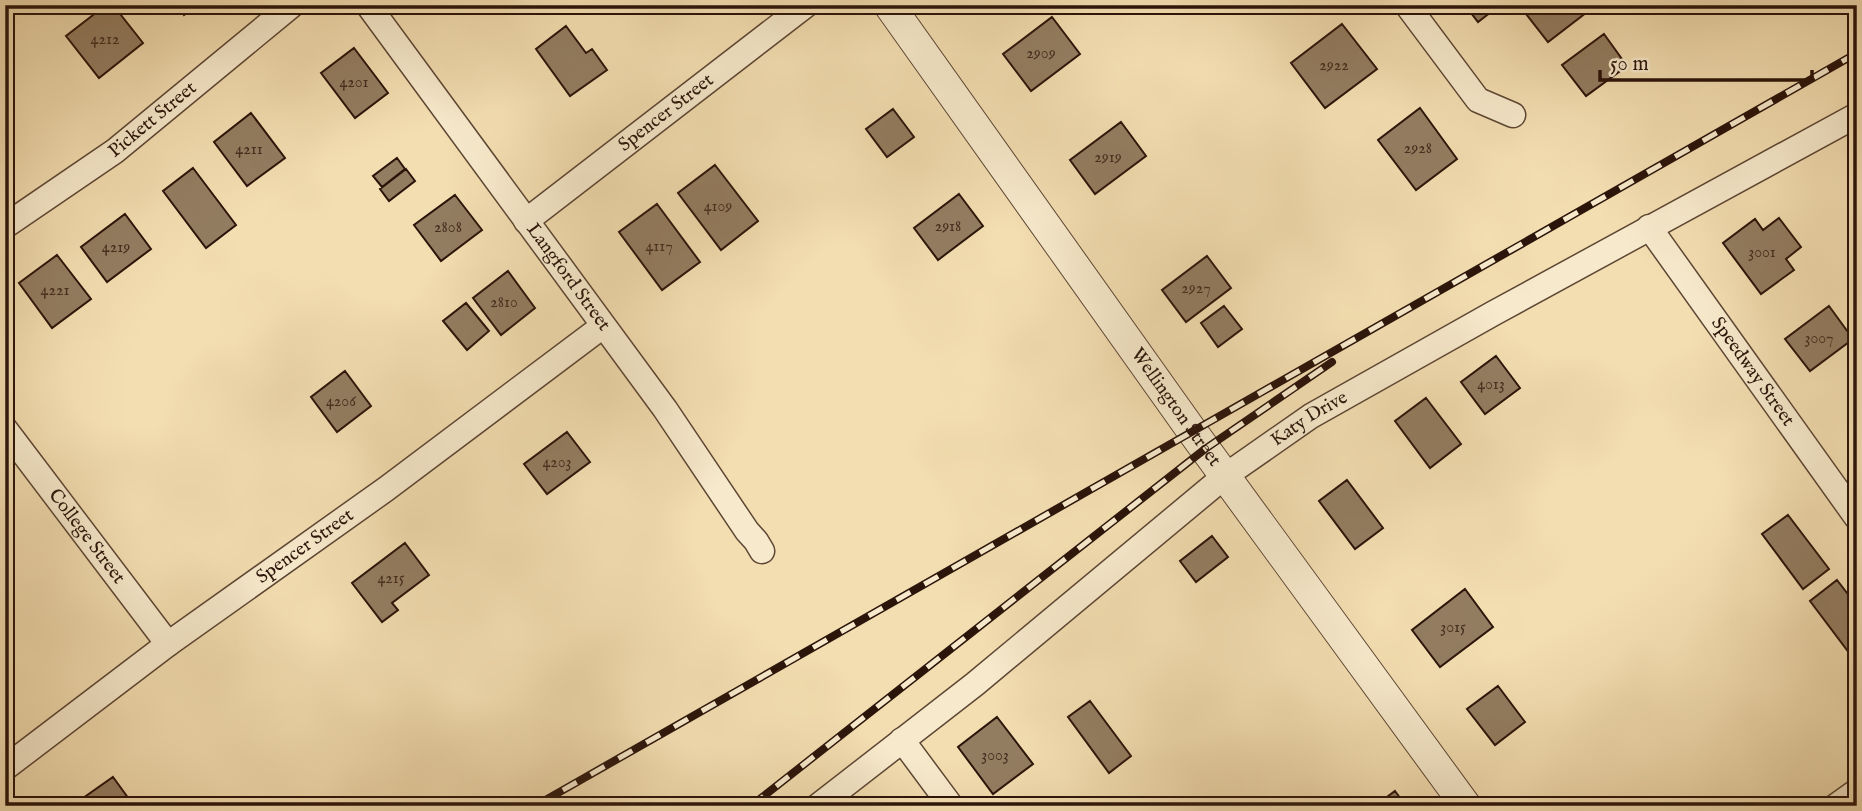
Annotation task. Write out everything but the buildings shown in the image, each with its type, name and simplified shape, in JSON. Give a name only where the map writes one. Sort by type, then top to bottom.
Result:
[{"type":"street","name":"Pickett Street","points":[[5,226],[115,151],[292,5]]},
{"type":"street","name":"Langford Street","points":[[368,5],[665,409],[762,551]]},
{"type":"street","name":"Spencer Street","points":[[526,221],[806,5]]},
{"type":"street","name":"Wellington Street","points":[[889,5],[1225,476],[1466,806]]},
{"type":"street","points":[[1407,5],[1478,100],[1513,115]]},
{"type":"street","name":"Katy Drive","points":[[818,806],[975,684],[1225,476],[1311,416],[1857,115]]},
{"type":"street","name":"Speedway Street","points":[[1649,228],[1857,518]]},
{"type":"street","name":"Spencer Street","points":[[5,768],[167,644],[386,489],[603,326]]},
{"type":"street","name":"College Street","points":[[5,429],[167,644]]},
{"type":"street","points":[[902,740],[951,806]]},
{"type":"street","points":[[1836,806],[1857,791]]},
{"type":"railway","points":[[535,806],[1857,53]]},
{"type":"railway","points":[[751,806],[1205,449],[1332,362]]}]
